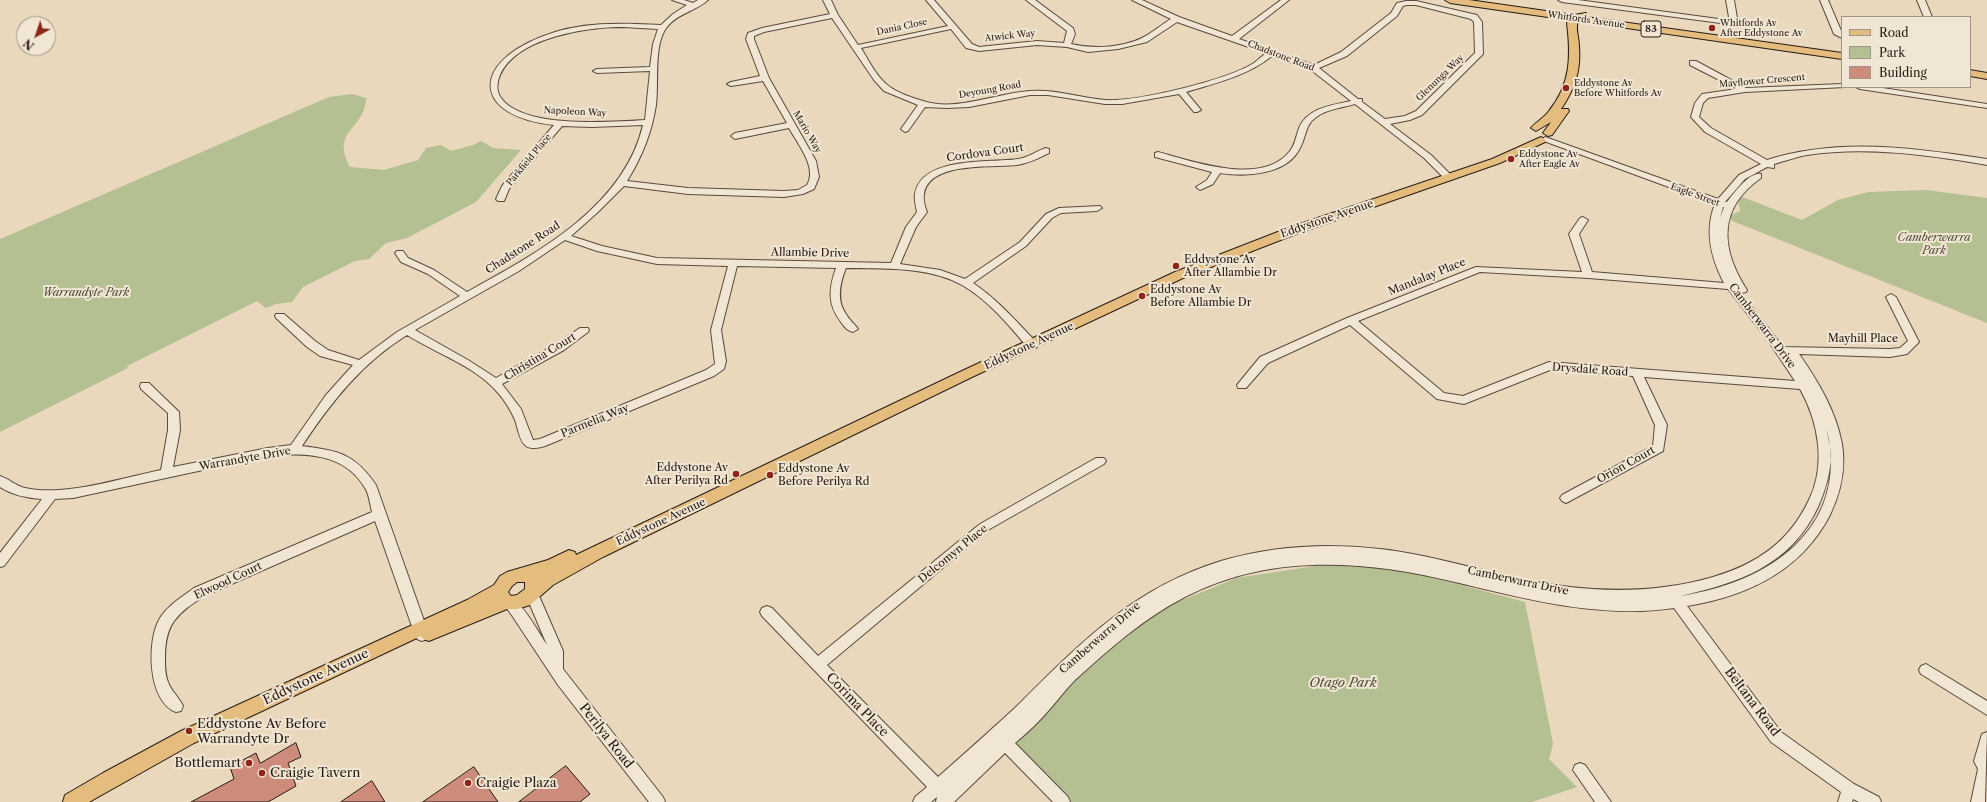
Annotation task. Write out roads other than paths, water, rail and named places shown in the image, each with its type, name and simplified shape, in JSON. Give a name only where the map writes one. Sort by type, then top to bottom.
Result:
[{"type":"main road","name":"Whitfords Avenue","points":[[1450,0],[1577,21],[1620,24],[1841,56]]},
{"type":"main road","name":"Whitfords Avenue","points":[[1490,0],[1841,48]]},
{"type":"main road","points":[[1564,10],[1577,21],[1589,14],[1599,14]]},
{"type":"main road","points":[[1547,15],[1556,19],[1565,28],[1568,34],[1573,58],[1576,61]]},
{"type":"main road","name":"Eddystone Avenue","points":[[532,591],[562,570],[597,552],[1030,342],[1126,293],[1217,253],[1277,230],[1450,174],[1541,135],[1567,107],[1580,80],[1583,60],[1577,21],[1572,23],[1576,61],[1573,78],[1567,93],[1549,118],[1541,135]]},
{"type":"main road","points":[[1971,66],[1987,68]]},
{"type":"main road","points":[[1971,73],[1987,76]]},
{"type":"main road","name":"Eddystone Avenue","points":[[525,574],[553,565],[1030,342]]},
{"type":"main road","points":[[525,574],[534,582],[532,591],[521,601],[505,598],[502,584],[511,577],[525,574]]},
{"type":"main road","name":"Eddystone Avenue","points":[[72,802],[98,785],[216,724],[421,632],[505,598]]},
{"type":"main road","name":"Eddystone Avenue","points":[[90,802],[134,776],[421,632]]},
{"type":"street","points":[[676,0],[693,5]]},
{"type":"street","name":"Chadstone Road","points":[[294,449],[321,408],[361,364],[408,331],[505,275],[565,237],[589,216],[621,183],[641,150],[648,122],[657,44],[663,28],[675,16],[704,0]]},
{"type":"street","name":"Deyoung Road","points":[[827,0],[834,16],[857,47],[877,78],[887,89],[923,104],[947,106],[969,105],[1030,93],[1048,93],[1105,102],[1122,102],[1181,91],[1246,70],[1272,52]]},
{"type":"street","name":"Atwick Way","points":[[930,0],[969,46],[979,49],[1037,43],[1067,45],[1088,50],[1100,50],[1135,44],[1144,40],[1176,19]]},
{"type":"street","points":[[1030,0],[1070,30],[1071,34],[1067,45]]},
{"type":"street","name":"Chadstone Road","points":[[1136,0],[1176,19],[1235,38],[1314,68],[1359,101],[1450,174]]},
{"type":"street","points":[[1235,38],[1285,0]]},
{"type":"street","points":[[1562,0],[1728,22],[1733,18],[1730,0]]},
{"type":"street","points":[[1824,0],[1838,34],[1841,36]]},
{"type":"street","points":[[1921,0],[1928,16]]},
{"type":"street","name":"Glenunga Way","points":[[1314,68],[1344,54],[1394,14],[1400,5],[1406,3],[1423,4],[1474,17],[1478,22],[1479,54],[1419,112],[1407,118],[1385,122]]},
{"type":"street","name":"Mario Way","points":[[621,183],[688,191],[740,194],[795,194],[806,191],[812,186],[815,180],[815,171],[812,161],[765,78],[750,39],[751,35],[762,30],[834,16]]},
{"type":"street","name":"Napoleon Way","points":[[648,122],[624,124],[560,123],[540,121],[510,110],[499,100],[493,88],[495,77],[504,63],[516,53],[537,41],[577,29],[598,26],[623,25],[663,28]]},
{"type":"street","name":"Dania Close","points":[[857,47],[952,27]]},
{"type":"street","points":[[1693,64],[1745,90]]},
{"type":"street","points":[[597,71],[654,68]]},
{"type":"street","points":[[731,84],[765,78]]},
{"type":"street","name":"Mayflower Crescent","points":[[1769,166],[1708,130],[1695,117],[1699,104],[1705,96],[1745,90],[1841,86]]},
{"type":"street","points":[[1867,88],[1987,106]]},
{"type":"street","points":[[1181,91],[1197,110]]},
{"type":"street","points":[[1158,155],[1175,161],[1217,171],[1260,170],[1284,161],[1292,154],[1304,124],[1314,114],[1359,101]]},
{"type":"street","points":[[905,129],[923,104]]},
{"type":"street","name":"Parkfield Place","points":[[501,199],[505,188],[560,123]]},
{"type":"street","points":[[735,136],[791,125]]},
{"type":"street","name":"Eagle Street","points":[[1541,135],[1724,204]]},
{"type":"street","name":"Camberwarra Drive","points":[[920,802],[937,787],[1042,708],[1058,688],[1120,632],[1142,615],[1197,584],[1244,569],[1310,560],[1333,559],[1400,564],[1539,596],[1569,601],[1632,605],[1732,589],[1758,579],[1786,562],[1804,545],[1821,520],[1834,492],[1837,476],[1837,456],[1827,410],[1809,386],[1786,350],[1735,287],[1726,256],[1723,236],[1724,204],[1739,192],[1748,182],[1769,166],[1812,152],[1845,148],[1908,151],[1987,162]]},
{"type":"street","name":"Cordova Court","points":[[894,266],[911,228],[922,212],[919,194],[924,183],[931,177],[951,167],[1019,162],[1046,151]]},
{"type":"street","name":"Camberwarra Drive","points":[[1769,166],[1813,157],[1852,153],[1914,155],[1987,166]]},
{"type":"street","points":[[1200,187],[1210,182],[1217,171]]},
{"type":"street","points":[[966,284],[1003,256],[1023,244],[1049,216],[1073,209],[1097,208]]},
{"type":"street","points":[[1583,220],[1574,234],[1588,275]]},
{"type":"street","name":"Allambie Drive","points":[[565,237],[600,249],[657,261],[733,264],[894,266],[920,269],[946,275],[966,284],[990,302],[1030,342]]},
{"type":"street","points":[[400,253],[404,260],[431,272],[467,296]]},
{"type":"street","name":"Parmelia Way","points":[[408,331],[496,383],[509,398],[520,420],[524,439],[530,444],[541,443],[710,373],[720,366],[721,357],[716,343],[716,330],[733,264]]},
{"type":"street","points":[[842,265],[833,294],[835,307],[841,318],[853,329]]},
{"type":"street","name":"Mandalay Place","points":[[1242,384],[1264,360],[1351,320],[1479,269],[1588,275],[1735,287]]},
{"type":"street","name":"Mayhill Place","points":[[1786,350],[1890,353],[1903,351],[1914,342],[1891,297]]},
{"type":"street","points":[[280,316],[311,344],[324,353],[361,364]]},
{"type":"street","name":"Drysdale Road","points":[[1351,320],[1441,396],[1449,398],[1464,400],[1549,366],[1809,386]]},
{"type":"street","name":"Christina Court","points":[[496,383],[560,347],[584,330]]},
{"type":"street","name":"Orion Court","points":[[1566,498],[1659,448],[1661,425],[1637,373]]},
{"type":"street","points":[[145,386],[173,412],[174,430],[166,474]]},
{"type":"street","name":"Warrandyte Drive","points":[[0,481],[9,487],[29,493],[52,496],[74,493],[268,452],[294,449],[331,454],[347,461],[361,472],[372,488],[379,514],[421,632]]},
{"type":"street","name":"Delcomyn Place","points":[[818,664],[984,527],[1100,461]]},
{"type":"street","points":[[0,562],[52,496]]},
{"type":"street","name":"Elwood Court","points":[[176,706],[162,684],[159,666],[159,641],[164,624],[176,609],[198,592],[379,514]]},
{"type":"street","points":[[532,591],[556,651],[556,669]]},
{"type":"street","name":"Perilya Road","points":[[505,598],[518,613],[563,681],[658,802]]},
{"type":"street","name":"Beltana Road","points":[[1674,598],[1776,737],[1847,795],[1874,802]]},
{"type":"street","name":"Corima Place","points":[[767,612],[937,787],[945,800]]},
{"type":"street","points":[[1926,670],[1987,709]]},
{"type":"street","points":[[1001,739],[1063,802]]},
{"type":"street","name":"Camberwarra Drive","points":[[945,800],[1001,739]]},
{"type":"street","points":[[1978,802],[1986,768],[1981,761],[1987,739]]},
{"type":"street","points":[[1580,770],[1604,802]]},
{"type":"place","name":"Whitfords Av After Eddystone Av","points":[[1712,28]]},
{"type":"place","name":"Eddystone Av Before Whitfords Av","points":[[1566,88]]},
{"type":"place","name":"Eddystone Av After Eagle Av","points":[[1511,159]]},
{"type":"place","name":"Eddystone Av After Allambie Dr","points":[[1176,266]]},
{"type":"place","name":"Eddystone Av Before Allambie Dr","points":[[1142,296]]},
{"type":"place","name":"Eddystone Av After Perilya Rd","points":[[736,474]]},
{"type":"place","name":"Eddystone Av Before Perilya Rd","points":[[770,475]]},
{"type":"place","name":"Eddystone Av Before Warrandyte Dr","points":[[189,731]]},
{"type":"place","name":"Bottlemart","points":[[249,763]]},
{"type":"place","name":"Craigie Tavern","points":[[262,773]]},
{"type":"place","name":"Craigie Plaza","points":[[468,783]]},
{"type":"park label","name":"Camberwarra Park","points":[[1934,244]]},
{"type":"park label","name":"Warrandyte Park","points":[[86,293]]},
{"type":"park label","name":"Otago Park","points":[[1343,683]]}]
